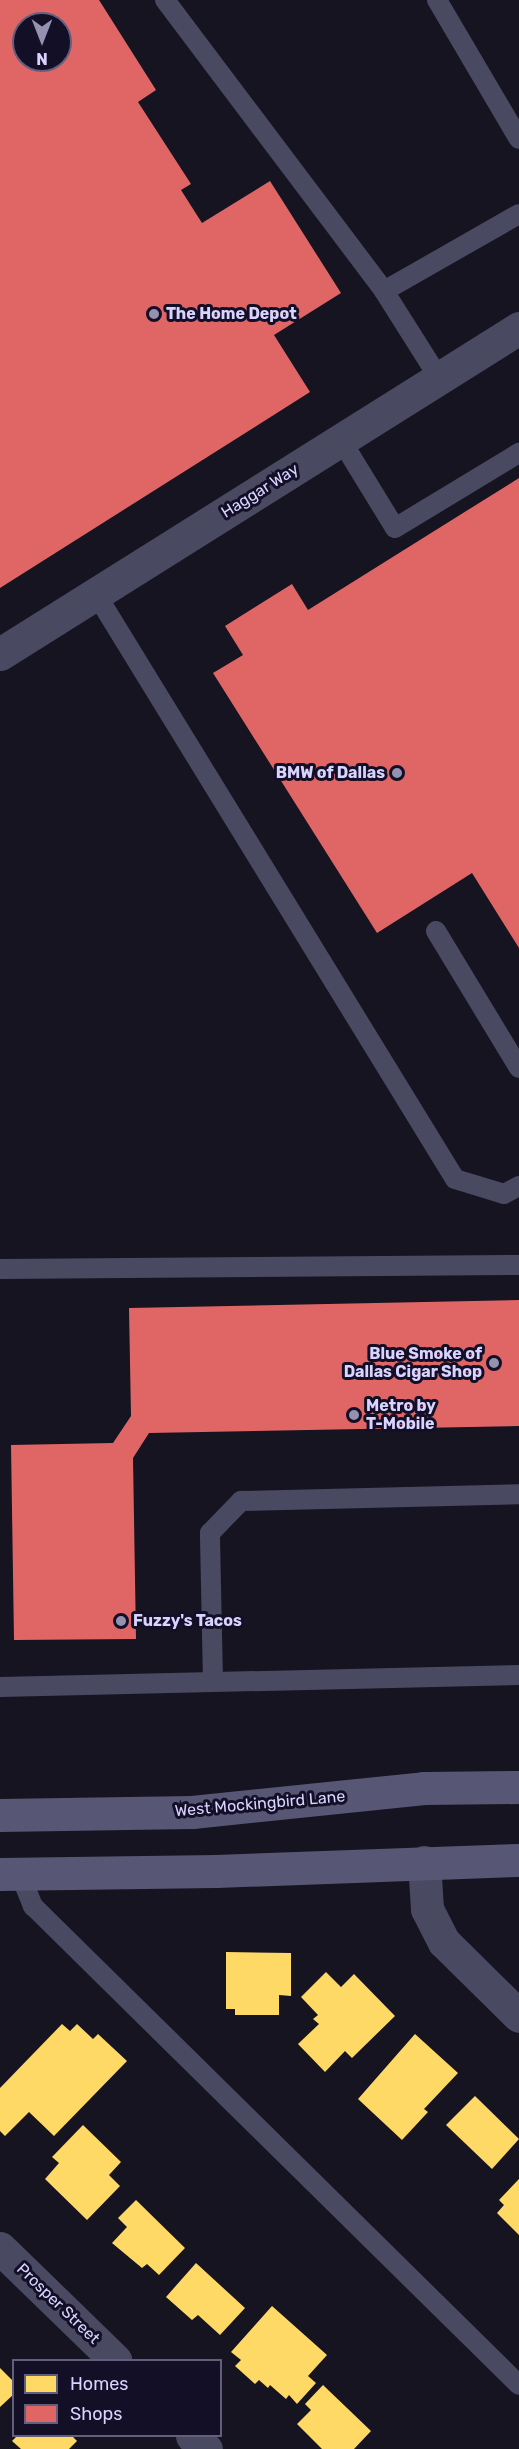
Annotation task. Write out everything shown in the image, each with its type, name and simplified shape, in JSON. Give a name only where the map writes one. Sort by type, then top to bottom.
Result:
[{"type":"main road","name":"West Mockingbird Lane","points":[[0,1815],[192,1812],[424,1788],[519,1787]]},
{"type":"main road","points":[[10,1874],[216,1871],[519,1860]]},
{"type":"street","name":"Haggar Way","points":[[0,654],[519,328]]},
{"type":"street","points":[[424,1862],[427,1910],[444,1942],[519,2016]]},
{"type":"street","name":"Prosper Street","points":[[0,2248],[113,2359]]},
{"type":"street","points":[[193,2437],[206,2449]]},
{"type":"lane","points":[[165,0],[384,291],[440,378]]},
{"type":"lane","points":[[437,0],[519,140]]},
{"type":"lane","points":[[384,291],[519,214]]},
{"type":"lane","points":[[341,440],[395,528],[519,453]]},
{"type":"lane","points":[[96,594],[455,1179],[504,1194],[519,1186]]},
{"type":"lane","points":[[436,930],[519,1068]]},
{"type":"lane","points":[[0,1269],[519,1265]]},
{"type":"lane","points":[[213,1681],[210,1533],[241,1501],[519,1494]]},
{"type":"lane","points":[[0,1687],[519,1675]]},
{"type":"lane","points":[[10,1874],[33,1906],[519,2385]]},
{"type":"building: Homes","points":[[226,1952],[291,1953],[291,1996],[279,1995],[279,2015],[235,2015],[235,2009],[226,2009]]},
{"type":"building: Homes","points":[[326,1972],[341,1987],[354,1974],[395,2016],[352,2058],[345,2051],[325,2072],[298,2044],[319,2024],[313,2019],[318,2015],[301,1997]]},
{"type":"building: Homes","points":[[62,2024],[70,2031],[77,2024],[93,2039],[98,2034],[127,2061],[54,2136],[29,2112],[5,2136],[0,2131],[0,2088]]},
{"type":"building: Homes","points":[[415,2034],[458,2073],[424,2109],[428,2112],[402,2140],[358,2099]]},
{"type":"building: Homes","points":[[475,2096],[519,2139],[492,2169],[446,2125]]},
{"type":"building: Homes","points":[[83,2125],[121,2162],[109,2175],[120,2186],[87,2220],[45,2179],[59,2163],[52,2157]]},
{"type":"building: Homes","points":[[519,2179],[519,2235],[497,2213],[504,2205],[499,2200]]},
{"type":"building: Homes","points":[[136,2200],[185,2248],[159,2275],[147,2264],[142,2268],[112,2243],[127,2227],[118,2218]]},
{"type":"building: Homes","points":[[196,2263],[245,2308],[220,2335],[198,2315],[192,2320],[166,2297]]},
{"type":"building: Homes","points":[[272,2306],[327,2355],[308,2376],[316,2383],[297,2404],[289,2395],[286,2399],[270,2385],[268,2388],[259,2380],[255,2384],[235,2366],[241,2360],[231,2352]]},
{"type":"building: Homes","points":[[0,2368],[12,2380],[12,2396],[0,2407]]},
{"type":"building: Homes","points":[[323,2385],[371,2431],[354,2449],[322,2449],[297,2424],[311,2410],[305,2404]]},
{"type":"building: Homes","points":[[16,2437],[73,2437],[77,2441],[69,2449],[21,2449],[12,2441]]},
{"type":"building: Shops","name":"The Home Depot","points":[[0,0],[99,0],[156,90],[138,102],[191,184],[181,190],[202,223],[270,181],[341,293],[274,335],[310,392],[0,588]]},
{"type":"building: Shops","name":"BMW of Dallas","points":[[519,478],[519,948],[472,873],[377,933],[213,673],[243,655],[225,626],[292,584],[308,610]]},
{"type":"building: Shops","points":[[519,1300],[519,1426],[149,1433],[133,1458],[136,1639],[14,1640],[11,1445],[113,1443],[131,1416],[129,1308]]},
{"type":"place","name":"The Home Depot","points":[[154,314]]},
{"type":"place","name":"BMW of Dallas","points":[[397,773]]},
{"type":"place","name":"Blue Smoke of Dallas Cigar Shop","points":[[494,1363]]},
{"type":"place","name":"Metro by T-Mobile","points":[[354,1415]]},
{"type":"place","name":"Fuzzy's Tacos","points":[[121,1621]]}]
